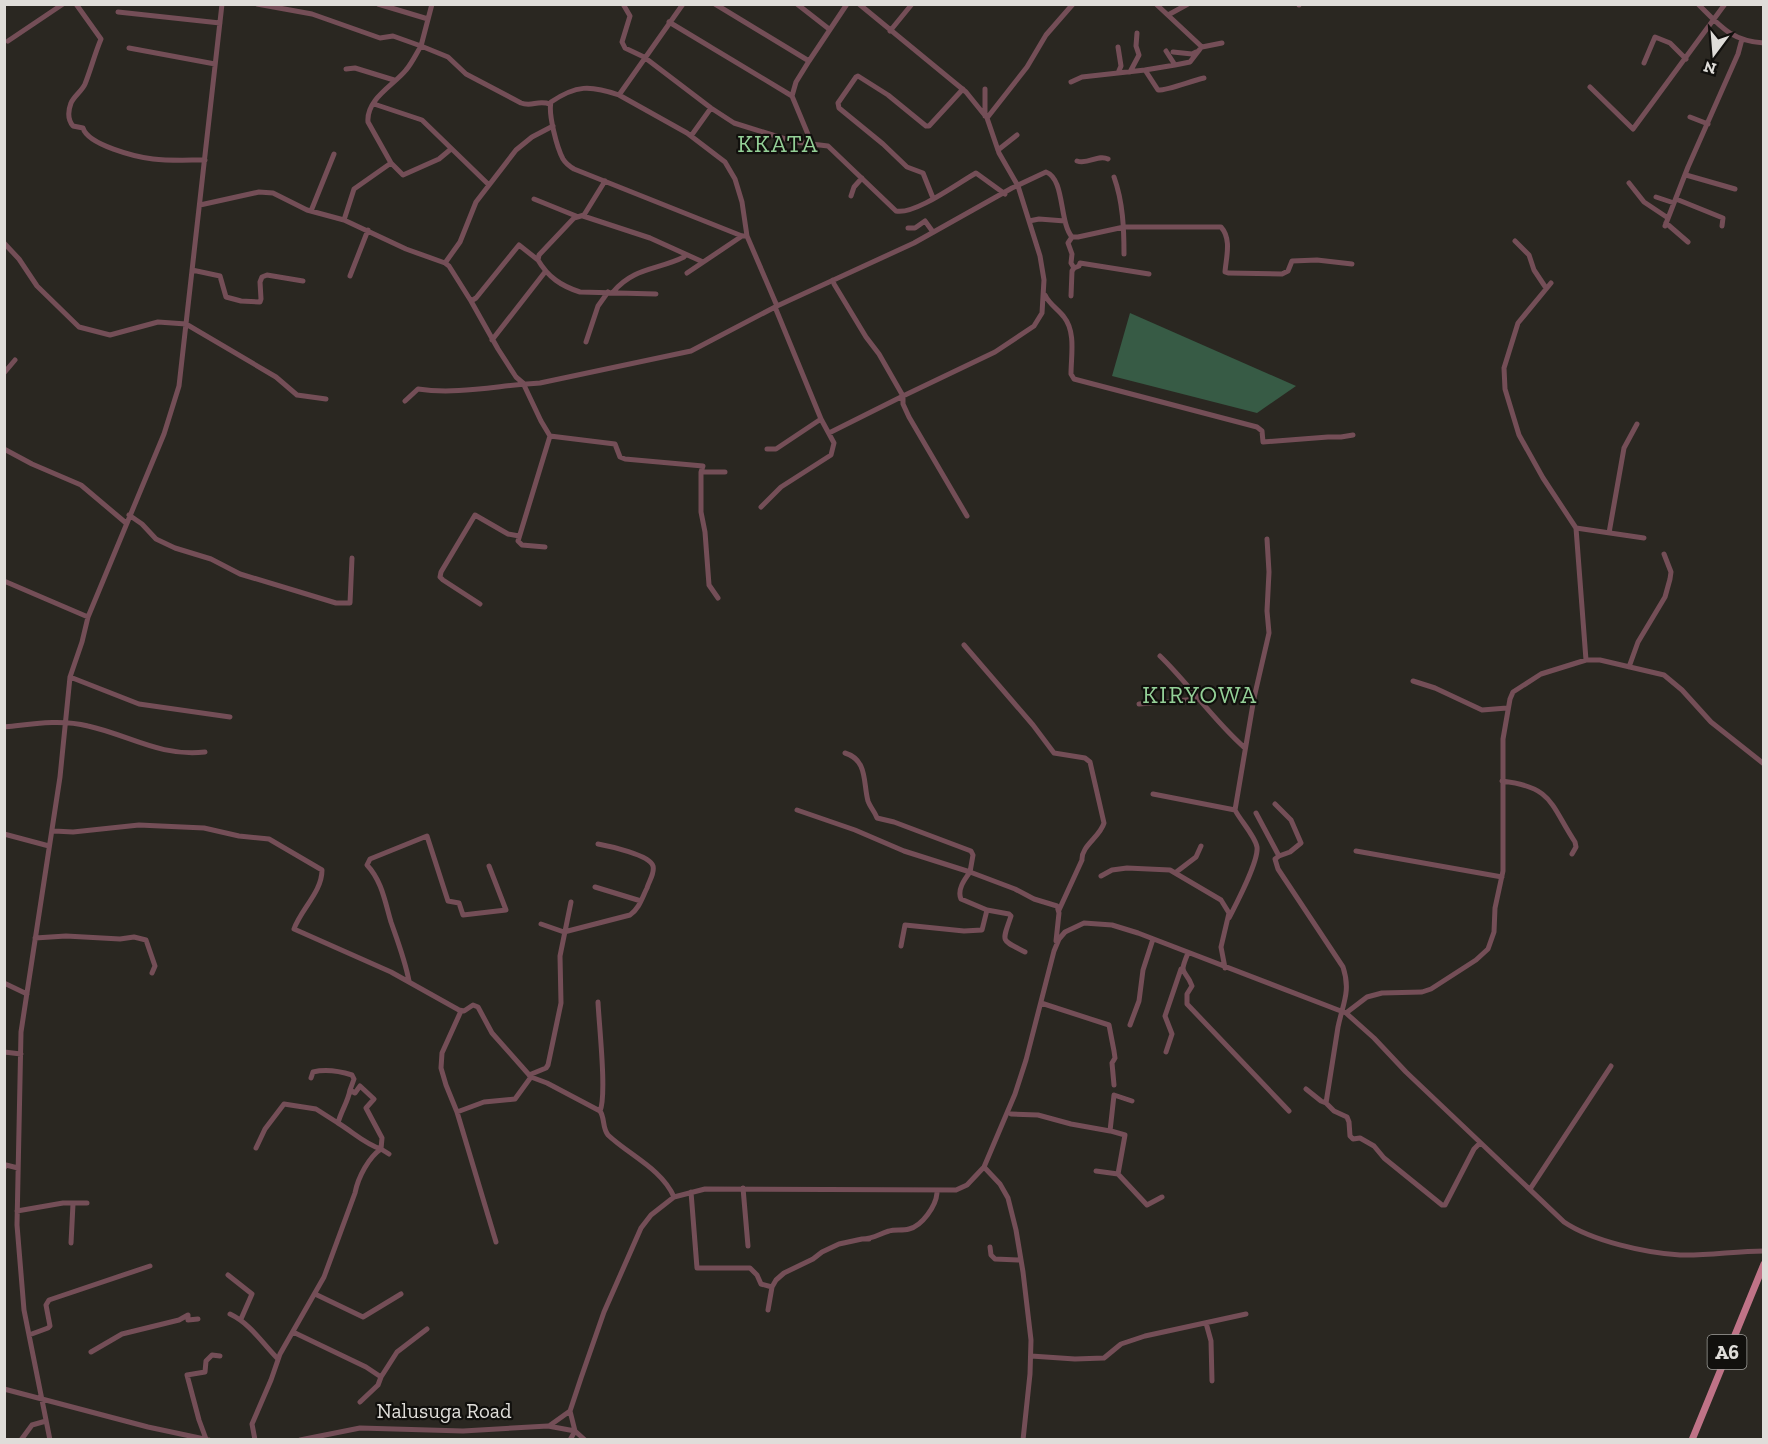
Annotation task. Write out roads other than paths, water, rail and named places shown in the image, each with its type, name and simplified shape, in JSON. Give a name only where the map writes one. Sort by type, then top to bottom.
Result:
[{"type":"main road","name":"A6","points":[[1692,1440],[1717,1374],[1764,1264]]},
{"type":"street","points":[[8,41],[63,4]]},
{"type":"street","points":[[76,4],[101,39],[85,84],[72,101],[69,116],[73,126],[83,128],[85,134],[94,141],[128,154],[153,159],[205,160]]},
{"type":"street","points":[[50,1440],[24,1310],[17,1211],[21,1032],[66,723],[70,677],[88,616],[172,414],[179,386],[222,4]]},
{"type":"street","points":[[257,4],[302,12],[380,38],[393,36],[448,57],[466,74],[521,104],[529,105],[542,101],[550,104]]},
{"type":"street","points":[[302,12],[303,4]]},
{"type":"street","points":[[378,4],[428,19]]},
{"type":"street","points":[[432,4],[421,46],[405,71],[376,98],[368,115],[368,122],[391,163],[403,175],[439,159],[451,149]]},
{"type":"street","points":[[623,4],[630,16],[622,42],[623,46],[644,57],[727,120],[795,142],[828,146],[891,208],[898,212],[906,211],[933,198],[976,173],[1005,194]]},
{"type":"street","points":[[619,94],[683,4]]},
{"type":"street","points":[[715,4],[809,61]]},
{"type":"street","points":[[797,4],[829,29]]},
{"type":"street","points":[[792,96],[796,82],[847,4]]},
{"type":"street","points":[[859,4],[963,89],[986,117]]},
{"type":"street","points":[[890,31],[912,4]]},
{"type":"street","points":[[986,117],[1027,67],[1046,35],[1073,4]]},
{"type":"street","points":[[1156,4],[1201,48]]},
{"type":"street","points":[[1168,15],[1188,4]]},
{"type":"street","points":[[1698,4],[1721,28],[1742,39],[1764,43]]},
{"type":"street","points":[[1590,87],[1633,129],[1725,4]]},
{"type":"street","points":[[118,12],[220,23]]},
{"type":"street","points":[[669,22],[792,96],[812,144]]},
{"type":"street","points":[[1130,72],[1139,55],[1136,46],[1137,33]]},
{"type":"street","points":[[1644,63],[1655,37],[1670,43],[1686,58]]},
{"type":"street","points":[[1667,222],[1738,54],[1742,39]]},
{"type":"street","points":[[1175,65],[1170,52],[1192,54],[1201,48],[1222,43]]},
{"type":"street","points":[[1118,47],[1121,66],[1118,73]]},
{"type":"street","points":[[129,48],[215,64]]},
{"type":"street","points":[[1071,82],[1082,77],[1191,62],[1201,48]]},
{"type":"street","points":[[345,69],[355,68],[394,80]]},
{"type":"street","points":[[1145,70],[1158,90],[1169,89],[1204,78]]},
{"type":"street","points":[[933,198],[923,173],[907,167],[884,144],[839,108],[838,103],[858,76],[929,126],[963,89]]},
{"type":"street","points":[[550,104],[581,87],[619,94],[691,136],[720,158],[730,169],[742,202],[744,236],[776,306],[821,419],[834,443],[831,455],[782,487],[761,507]]},
{"type":"street","points":[[829,433],[995,352],[1034,326],[1042,313],[1044,294],[1040,256],[1018,186],[998,150],[986,117],[985,89]]},
{"type":"street","points":[[374,104],[422,120],[489,185]]},
{"type":"street","points":[[550,104],[553,126],[562,157],[567,164],[744,236]]},
{"type":"street","points":[[691,136],[711,108]]},
{"type":"street","points":[[1690,117],[1708,124]]},
{"type":"street","points":[[445,262],[460,242],[476,202],[489,185],[522,144],[553,126]]},
{"type":"street","points":[[998,150],[1017,135]]},
{"type":"street","points":[[311,212],[334,154]]},
{"type":"street","points":[[1077,161],[1083,163],[1103,157],[1108,159]]},
{"type":"street","points":[[344,220],[354,189],[391,163]]},
{"type":"street","points":[[405,401],[418,389],[456,391],[540,383],[691,351],[776,306],[933,232],[1046,172],[1050,174],[1058,188],[1067,230],[1072,237]]},
{"type":"street","points":[[1686,175],[1735,189]]},
{"type":"street","points":[[1114,177],[1124,227],[1124,254]]},
{"type":"street","points":[[851,196],[854,187],[862,178]]},
{"type":"street","points":[[538,260],[539,255],[580,216],[605,181]]},
{"type":"street","points":[[1629,183],[1644,202],[1688,242]]},
{"type":"street","points":[[200,205],[266,191],[280,195],[311,212],[344,220],[406,249],[445,262],[471,301],[492,340],[516,377],[523,383],[550,436],[519,536],[520,544],[545,547]]},
{"type":"street","points":[[1656,197],[1675,201],[1723,218],[1722,226]]},
{"type":"street","points":[[534,199],[650,238],[703,262]]},
{"type":"street","points":[[1029,221],[1039,219],[1065,221]]},
{"type":"street","points":[[908,228],[915,228],[925,221],[933,232]]},
{"type":"street","points":[[1072,237],[1124,227],[1149,225],[1221,227],[1225,232],[1228,259],[1225,272],[1228,273],[1282,274],[1288,271],[1292,261],[1317,260],[1352,264]]},
{"type":"street","points":[[350,276],[368,230]]},
{"type":"street","points":[[687,273],[744,236]]},
{"type":"street","points":[[1072,237],[1068,243],[1074,268]]},
{"type":"street","points":[[1515,241],[1528,255],[1534,270],[1549,286],[1518,323],[1504,368],[1505,388],[1519,435],[1547,485],[1576,528],[1586,660]]},
{"type":"street","points":[[4,243],[19,259],[37,286],[80,327],[110,335],[158,322],[186,324],[276,377],[297,395],[326,399]]},
{"type":"street","points":[[471,301],[484,290],[519,245],[538,260],[545,272],[571,289],[590,293],[656,294]]},
{"type":"street","points":[[586,342],[598,306],[622,281],[643,270],[673,263],[685,254]]},
{"type":"street","points":[[1071,296],[1072,270],[1080,263],[1149,274]]},
{"type":"street","points":[[192,270],[220,276],[226,297],[251,302],[260,302],[262,277],[267,275],[303,280]]},
{"type":"street","points":[[492,340],[545,272]]},
{"type":"street","points":[[833,280],[866,337],[879,354],[903,396],[903,404],[909,417],[968,516]]},
{"type":"street","points":[[1044,294],[1070,327],[1071,374],[1074,379],[1257,427],[1262,431],[1263,442],[1328,436],[1341,438],[1353,435]]},
{"type":"street","points":[[4,373],[15,360]]},
{"type":"street","points":[[767,449],[776,448],[821,419]]},
{"type":"street","points":[[1609,533],[1624,448],[1636,424]]},
{"type":"street","points":[[550,436],[615,444],[620,457],[625,459],[703,466],[701,512],[709,585],[718,598]]},
{"type":"street","points":[[4,448],[32,464],[81,485],[126,523]]},
{"type":"street","points":[[701,472],[725,472]]},
{"type":"street","points":[[129,515],[142,524],[156,539],[175,548],[211,559],[240,574],[336,603],[350,603],[352,558]]},
{"type":"street","points":[[480,604],[443,580],[440,577],[441,572],[475,515],[508,534],[519,536]]},
{"type":"street","points":[[1576,528],[1644,538]]},
{"type":"street","points":[[1225,968],[1221,947],[1229,918],[1248,878],[1257,850],[1235,810],[1254,699],[1269,633],[1267,539]]},
{"type":"street","points":[[1629,667],[1638,642],[1665,597],[1671,572],[1664,554]]},
{"type":"street","points":[[5,582],[88,616]]},
{"type":"street","points":[[585,1440],[575,1431],[570,1411],[604,1312],[641,1228],[651,1215],[674,1197],[705,1189],[743,1188],[956,1190],[967,1185],[984,1167],[1019,1081],[1056,946],[1059,910],[1082,860],[1082,855],[1103,827],[1102,808],[1090,762],[1085,758],[1054,753],[964,645]]},
{"type":"street","points":[[1160,656],[1222,727],[1245,748]]},
{"type":"street","points":[[1344,1012],[1367,997],[1382,993],[1422,992],[1476,960],[1488,949],[1502,877],[1504,854],[1502,781],[1503,739],[1507,708],[1513,692],[1541,674],[1586,660],[1600,660],[1664,675],[1712,722],[1764,764]]},
{"type":"street","points":[[70,677],[139,704],[230,717]]},
{"type":"street","points":[[1413,681],[1435,688],[1482,710],[1507,708]]},
{"type":"street","points":[[1139,704],[1198,699]]},
{"type":"street","points":[[4,727],[66,723],[88,726],[146,746],[165,750],[205,752]]},
{"type":"street","points":[[845,753],[854,756],[862,768],[869,803],[877,818],[894,822],[970,851],[973,855],[970,872],[962,885],[961,899],[987,910],[1009,914],[1011,916],[1004,936],[1005,941],[1025,952]]},
{"type":"street","points":[[1502,781],[1533,787],[1551,801],[1575,843],[1576,847],[1572,854]]},
{"type":"street","points":[[1153,794],[1235,810]]},
{"type":"street","points":[[1275,804],[1291,820],[1301,841],[1296,849],[1275,859],[1278,869],[1343,967],[1348,983],[1326,1103]]},
{"type":"street","points":[[797,810],[855,830],[904,851],[970,872],[1015,889],[1034,899],[1055,904],[1059,910]]},
{"type":"street","points":[[1256,813],[1279,856]]},
{"type":"street","points":[[54,831],[73,832],[139,825],[172,825],[269,839],[322,870],[322,881],[297,919],[294,929],[409,981],[461,1011]]},
{"type":"street","points":[[4,834],[49,846]]},
{"type":"street","points":[[409,981],[403,952],[382,889],[375,874],[367,865],[370,859],[427,836],[448,901],[459,903],[463,915],[506,910],[489,866]]},
{"type":"street","points":[[541,924],[564,932],[630,915],[636,911],[653,873],[654,868],[651,862],[639,855],[598,844]]},
{"type":"street","points":[[1175,873],[1196,857],[1201,846]]},
{"type":"street","points":[[1356,851],[1502,877]]},
{"type":"street","points":[[1101,876],[1112,870],[1127,868],[1157,869],[1175,873],[1223,902],[1229,918]]},
{"type":"street","points":[[595,887],[641,900]]},
{"type":"street","points":[[458,1112],[484,1102],[515,1099],[530,1076],[548,1065],[561,1003],[560,956],[570,902]]},
{"type":"street","points":[[901,946],[905,925],[964,931],[982,930],[987,910]]},
{"type":"street","points":[[1056,946],[1065,932],[1084,923],[1112,925],[1344,1012],[1374,1038],[1406,1072],[1564,1222],[1592,1237],[1681,1255],[1764,1251]]},
{"type":"street","points":[[35,938],[66,936],[120,939],[134,937],[146,940],[154,966],[152,973]]},
{"type":"street","points":[[1130,1025],[1139,1000],[1143,970],[1153,939]]},
{"type":"street","points":[[1166,1052],[1172,1034],[1165,1016],[1188,953]]},
{"type":"street","points":[[1182,968],[1183,974],[1192,986],[1187,994],[1187,1004],[1289,1111]]},
{"type":"street","points":[[4,983],[27,994]]},
{"type":"street","points":[[598,1002],[603,1079],[600,1111]]},
{"type":"street","points":[[1041,1003],[1109,1025],[1115,1058],[1112,1063],[1114,1085]]},
{"type":"street","points":[[496,1242],[458,1112],[441,1068],[442,1053],[461,1011],[473,1005],[478,1006],[492,1033],[530,1076],[600,1111],[603,1128],[608,1135],[661,1178],[674,1197]]},
{"type":"street","points":[[4,1052],[21,1054]]},
{"type":"street","points":[[1530,1189],[1611,1066]]},
{"type":"street","points":[[311,1078],[313,1072],[331,1071],[352,1075],[354,1079],[348,1100],[340,1113],[338,1123]]},
{"type":"street","points":[[350,1090],[355,1093],[360,1086],[374,1099],[366,1108],[382,1138],[381,1149]]},
{"type":"street","points":[[1306,1089],[1334,1111],[1347,1117],[1350,1137],[1360,1138],[1374,1146],[1384,1158],[1442,1206],[1445,1205],[1474,1149],[1480,1143]]},
{"type":"street","points":[[1011,1114],[1038,1115],[1110,1131],[1114,1095],[1132,1101]]},
{"type":"street","points":[[256,1148],[265,1129],[285,1104],[316,1108],[370,1145],[389,1154]]},
{"type":"street","points":[[1111,1131],[1125,1135],[1118,1174],[1147,1205],[1162,1197]]},
{"type":"street","points":[[255,1440],[252,1424],[283,1345],[293,1332],[324,1277],[355,1193],[357,1181],[365,1171],[370,1156],[381,1149]]},
{"type":"street","points":[[4,1168],[6,1165],[18,1168]]},
{"type":"street","points":[[984,1167],[1005,1190],[1011,1207],[1029,1317],[1030,1356],[1027,1414],[1023,1440]]},
{"type":"street","points":[[743,1188],[748,1246]]},
{"type":"street","points":[[691,1192],[697,1268],[750,1268],[757,1275],[761,1284],[772,1287]]},
{"type":"street","points":[[768,1310],[772,1287],[784,1272],[813,1259],[838,1244],[869,1239],[889,1231],[911,1229],[929,1212],[937,1201],[938,1193]]},
{"type":"street","points":[[17,1211],[63,1203],[87,1203]]},
{"type":"street","points":[[71,1243],[74,1204]]},
{"type":"street","points":[[990,1247],[991,1255],[995,1259],[1019,1260]]},
{"type":"street","points":[[29,1335],[50,1326],[46,1305],[49,1300],[150,1266]]},
{"type":"street","points":[[228,1275],[252,1294],[241,1319]]},
{"type":"street","points":[[315,1294],[363,1317],[401,1294]]},
{"type":"street","points":[[230,1314],[241,1319],[278,1359]]},
{"type":"street","points":[[1030,1356],[1104,1358],[1121,1344],[1145,1336],[1246,1314]]},
{"type":"street","points":[[91,1352],[122,1334],[179,1320],[188,1315],[188,1320],[198,1319]]},
{"type":"street","points":[[1206,1323],[1211,1341],[1212,1381]]},
{"type":"street","points":[[360,1402],[378,1385],[397,1352],[427,1329]]},
{"type":"street","points":[[293,1332],[366,1367],[381,1377]]},
{"type":"street","points":[[207,1439],[198,1420],[187,1375],[205,1372],[207,1361],[212,1354],[220,1356]]},
{"type":"street","points":[[4,1389],[148,1427],[207,1439]]},
{"type":"street","points":[[548,1426],[570,1411]]},
{"type":"street","points":[[21,1440],[32,1425],[46,1421]]},
{"type":"street","name":"Nalusuga Road","points":[[300,1440],[360,1428],[463,1431],[548,1426],[575,1431]]},
{"type":"street","points":[[570,1440],[575,1431]]},
{"type":"district","name":"KKATA","points":[[778,144]]},
{"type":"district","name":"KIRYOWA","points":[[1200,695]]}]
